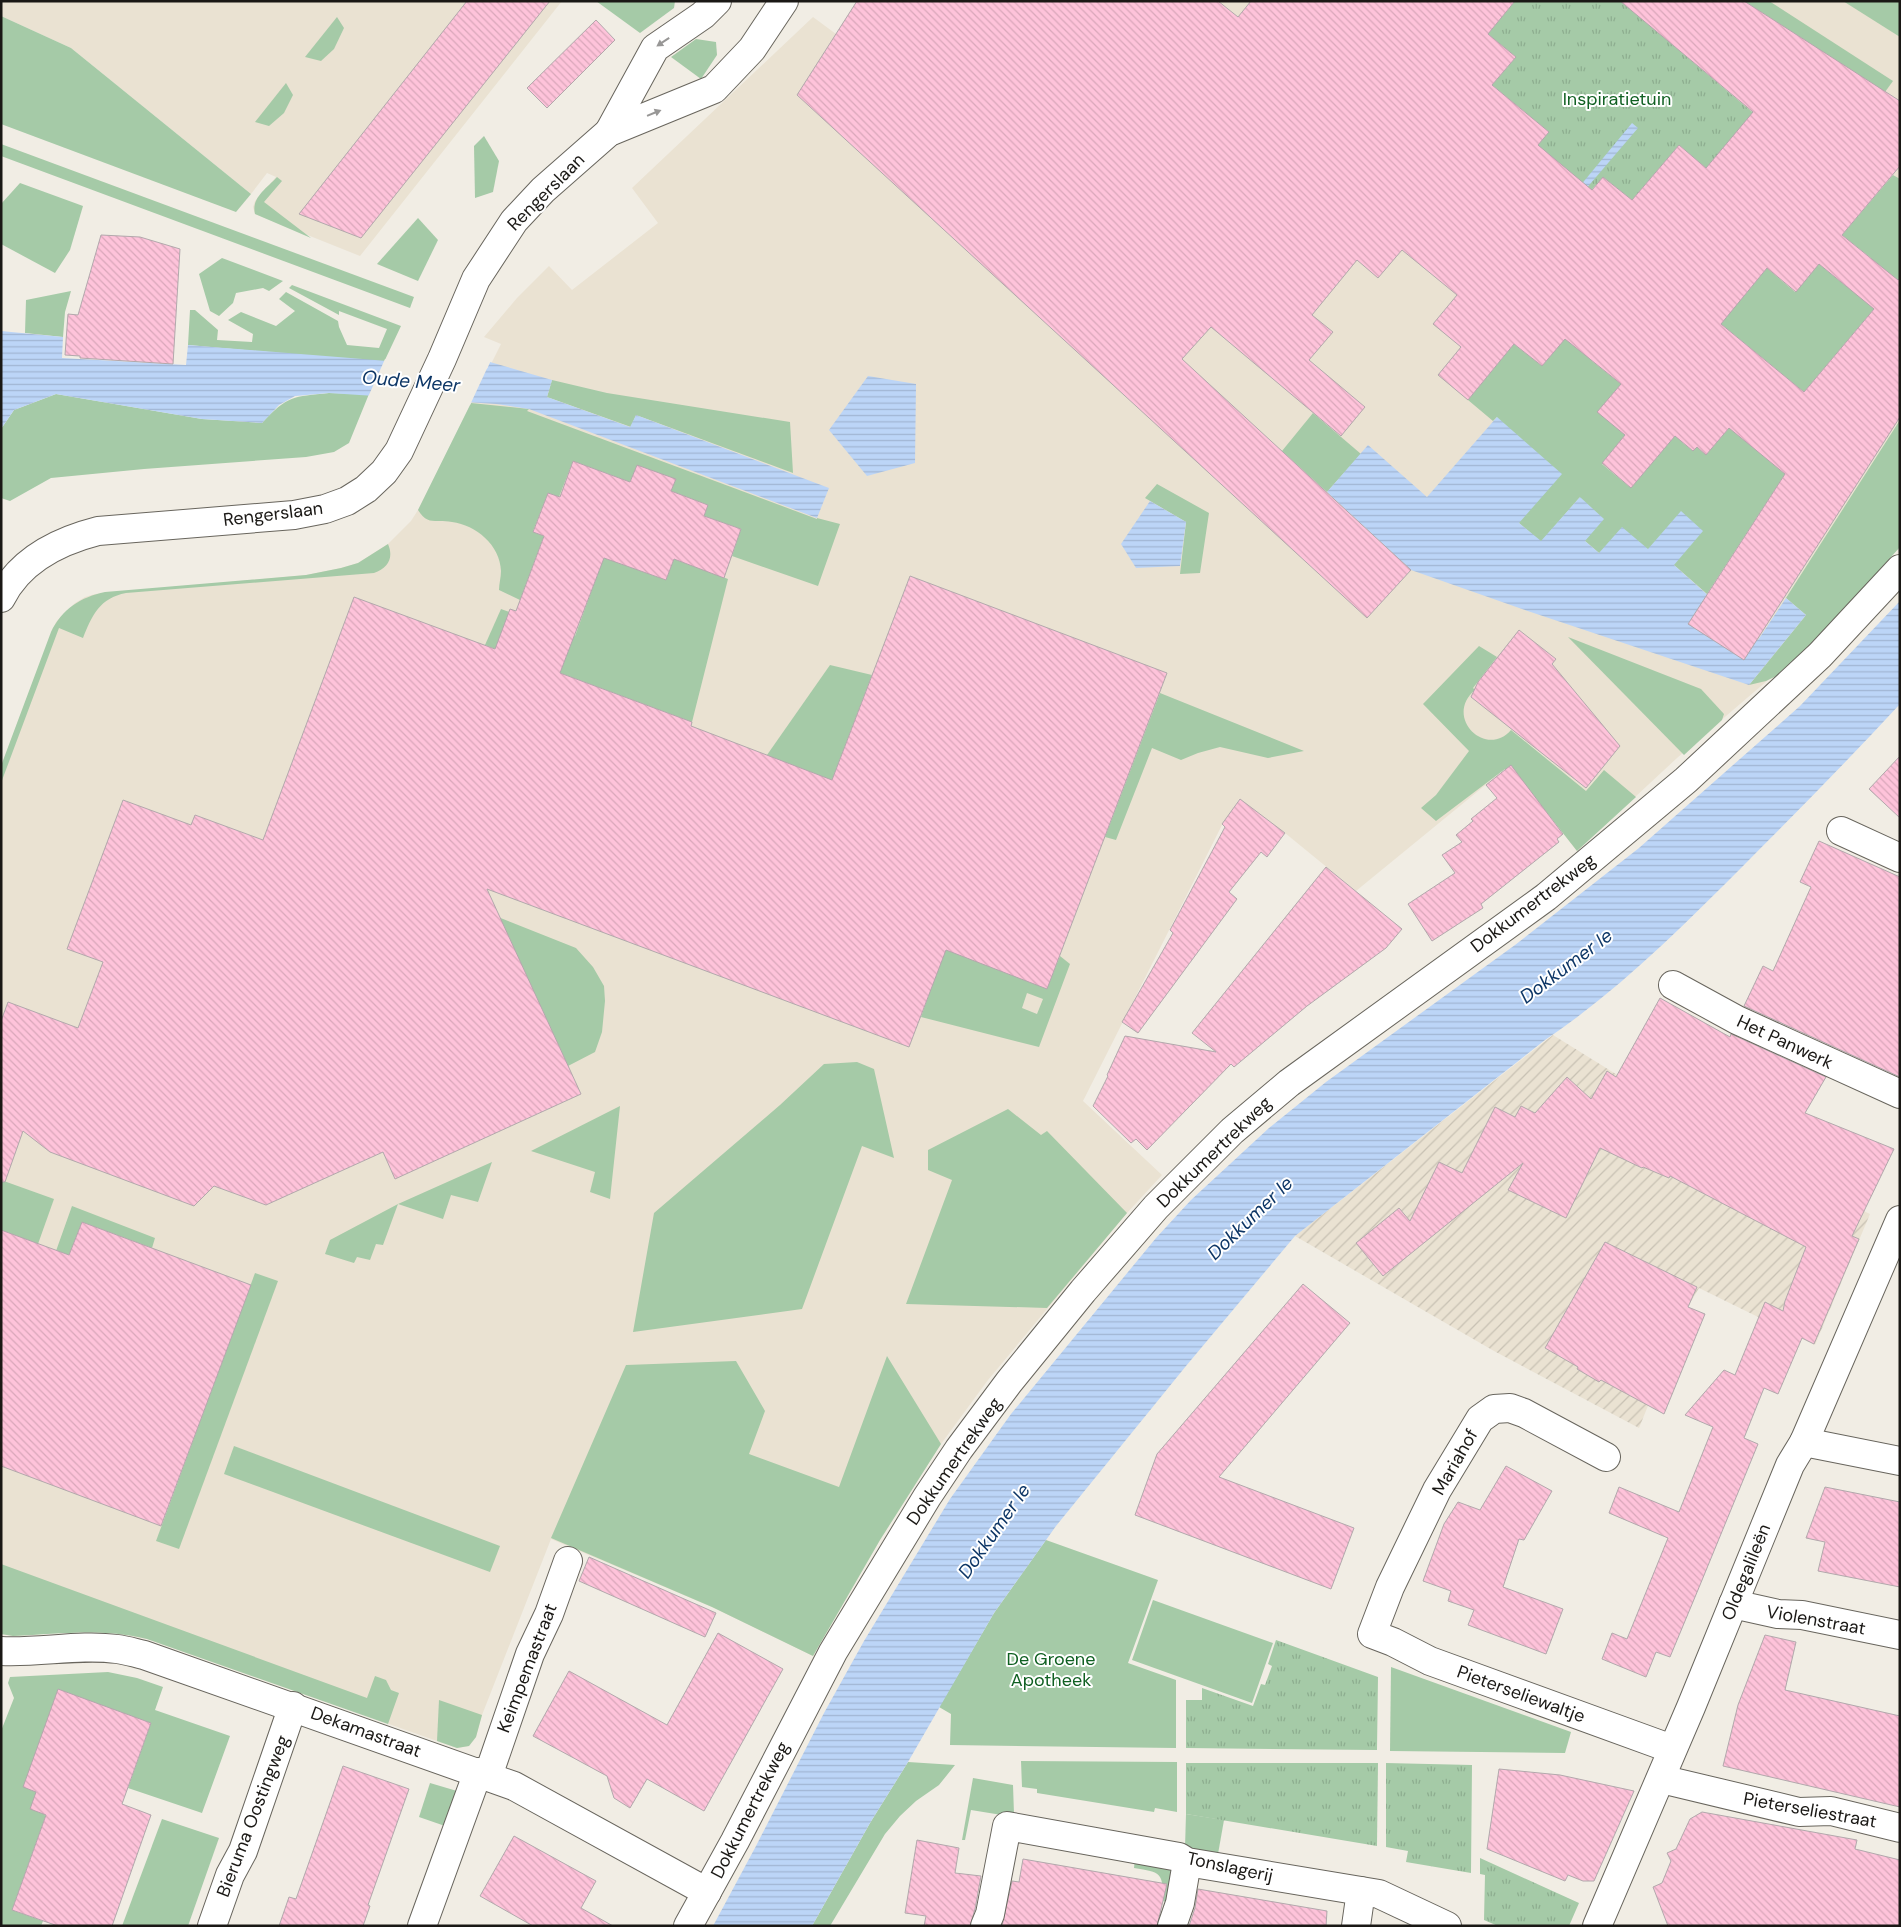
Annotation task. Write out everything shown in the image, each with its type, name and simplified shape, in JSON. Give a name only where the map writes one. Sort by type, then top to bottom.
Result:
[{"type":"street","name":"Rengerslaan","points":[[609,132],[655,48],[703,15],[716,1]]},
{"type":"street","name":"Rengerslaan","points":[[1,598],[14,578],[30,563],[50,548],[73,537],[98,531],[294,515],[325,509],[347,501],[366,488],[384,472],[399,451],[442,359],[476,279],[514,221],[543,190],[609,132],[714,89],[752,49],[784,1]]},
{"type":"street","name":"Dokkumertrekweg","points":[[688,1926],[833,1652],[927,1497],[959,1449],[1009,1382],[1083,1291],[1156,1207],[1232,1131],[1289,1083],[1546,896],[1678,786],[1820,655],[1900,569]]},
{"type":"street","points":[[1841,831],[1900,858]]},
{"type":"street","name":"Het Panwerk","points":[[1673,986],[1737,1020],[1900,1094]]},
{"type":"street","name":"Oldegalileën","points":[[1597,1926],[1661,1779],[1790,1465],[1804,1442],[1900,1220]]},
{"type":"street","name":"Mariahof","points":[[1372,1634],[1390,1587],[1437,1490],[1480,1419],[1494,1410],[1510,1408],[1524,1413],[1606,1457]]},
{"type":"street","points":[[1804,1442],[1900,1461]]},
{"type":"street","name":"Keimpemastraat","points":[[422,1926],[530,1654],[549,1614],[568,1562]]},
{"type":"street","name":"Violenstraat","points":[[1733,1604],[1778,1614],[1802,1615],[1900,1635]]},
{"type":"street","name":"Pieterseliewaltje","points":[[1372,1634],[1393,1642],[1430,1661],[1672,1749]]},
{"type":"street","name":"Dekamastraat","points":[[1,1651],[20,1652],[89,1648],[117,1649],[144,1655],[483,1774],[535,1796],[707,1892]]},
{"type":"street","name":"Bieruma Oostingweg","points":[[212,1926],[230,1875],[247,1838],[293,1706]]},
{"type":"street","name":"Pieterseliestraat","points":[[1661,1779],[1799,1812],[1831,1811],[1900,1828]]},
{"type":"street","name":"Tonslagerij","points":[[985,1926],[990,1914],[1006,1826],[1179,1857],[1187,1862],[1379,1894],[1447,1926]]},
{"type":"street","points":[[1172,1926],[1180,1903],[1187,1862]]},
{"type":"street","points":[[1356,1926],[1362,1891]]},
{"type":"shaded area","points":[[1,1],[562,1],[360,256],[255,214],[253,207],[255,201],[276,177],[267,173],[251,194],[71,48],[1,16]]},
{"type":"shaded area","points":[[857,1],[1900,1],[1900,543],[1781,669],[1677,758],[1577,851],[1522,781],[1505,769],[1356,891],[1285,833],[1239,799],[1222,825],[1083,1101],[1162,1175],[1127,1213],[988,1380],[941,1444],[880,1540],[813,1656],[712,1607],[551,1539],[482,1715],[476,1737],[469,1746],[457,1748],[147,1639],[110,1632],[89,1631],[13,1636],[1,1634],[1,766],[56,622],[75,603],[95,594],[306,575],[358,563],[388,544],[411,521],[418,510],[501,344],[484,337],[517,298],[549,266],[572,290],[658,223],[632,188],[813,17],[836,34]]},
{"type":"shaded area","points":[[1553,1035],[1756,1161],[1870,1214],[1815,1345],[1699,1288],[1688,1307],[1639,1428],[1494,1351],[1295,1236]]},
{"type":"green space","points":[[596,1],[675,1],[674,8],[640,33]]},
{"type":"green space","name":"Inspiratietuin","points":[[1515,1],[1621,1],[1758,117],[1706,168],[1679,145],[1632,200],[1603,177],[1578,205],[1537,145],[1549,132],[1492,85],[1516,57],[1488,34]]},
{"type":"green space","points":[[1744,1],[1769,1],[1893,81],[1885,92]]},
{"type":"green space","points":[[1843,1],[1900,1],[1900,37]]},
{"type":"green space","points":[[1,16],[71,48],[251,194],[236,212],[1,124]]},
{"type":"green space","points":[[337,17],[344,28],[334,49],[321,61],[305,57]]},
{"type":"green space","points":[[696,39],[716,42],[717,55],[701,79],[671,57]]},
{"type":"green space","points":[[286,83],[293,95],[284,113],[269,126],[255,122]]},
{"type":"green space","points":[[484,136],[499,161],[493,192],[475,198],[474,146]]},
{"type":"green space","points":[[1,144],[414,297],[410,308],[1,156]]},
{"type":"green space","points":[[1893,175],[1900,179],[1900,278],[1804,392],[1699,306],[1716,273],[1744,296],[1767,268],[1795,292],[1819,264],[1847,287],[1871,258],[1842,235]]},
{"type":"green space","points":[[277,177],[282,181],[264,202],[311,238],[255,214],[254,208],[257,198]]},
{"type":"green space","points":[[20,183],[83,206],[70,250],[55,273],[1,244],[1,204]]},
{"type":"green space","points":[[418,218],[438,240],[418,281],[377,264]]},
{"type":"green space","points":[[222,258],[283,281],[269,291],[263,288],[236,293],[233,303],[219,316],[210,311],[199,274]]},
{"type":"green space","points":[[292,285],[401,326],[384,362],[188,345],[190,310],[195,310],[218,330],[217,340],[252,342],[253,334],[228,320],[241,312],[276,326],[295,311],[279,299],[286,292],[338,321],[347,345],[379,348],[387,329],[339,311],[339,315],[289,288]]},
{"type":"green space","points":[[71,291],[65,312],[63,337],[25,333],[26,300]]},
{"type":"green space","points":[[1589,310],[1592,361],[1621,384],[1598,412],[1625,435],[1602,464],[1631,488],[1678,432],[1683,443],[1693,451],[1697,447],[1706,455],[1730,427],[1785,474],[1707,594],[1674,565],[1648,549],[1599,553],[1585,541],[1580,497],[1541,542],[1519,523],[1497,417],[1493,421],[1468,400],[1514,344],[1542,366]]},
{"type":"green space","points":[[552,380],[607,393],[790,422],[793,473],[636,415],[631,427],[547,397]]},
{"type":"green space","points":[[329,393],[369,394],[349,443],[334,452],[306,457],[51,478],[10,501],[1,498],[1,429],[14,410],[56,394],[202,419],[262,423],[285,402],[307,395]]},
{"type":"green space","points":[[471,403],[529,409],[527,411],[817,519],[840,524],[818,586],[732,556],[741,529],[704,516],[708,505],[671,491],[675,480],[630,482],[573,461],[559,497],[548,493],[533,531],[544,536],[520,600],[499,590],[500,562],[485,538],[470,527],[461,524],[429,520],[418,510]]},
{"type":"green space","points":[[1313,413],[1361,454],[1327,492],[1282,451]]},
{"type":"green space","points":[[1900,420],[1900,547],[1785,672],[1766,681],[1749,685],[1806,615],[1786,598]]},
{"type":"green space","points":[[1157,484],[1209,513],[1200,573],[1180,574],[1186,522],[1145,498]]},
{"type":"green space","points":[[388,544],[390,558],[383,568],[374,573],[126,593],[117,595],[103,603],[90,622],[83,638],[59,628],[1,783],[1,766],[51,632],[55,624],[73,605],[88,597],[105,592],[306,575],[358,563]]},
{"type":"green space","points":[[608,546],[627,566],[666,580],[674,559],[728,579],[692,722],[544,667],[558,630],[575,636]]},
{"type":"green space","points":[[501,609],[541,623],[527,661],[485,645]]},
{"type":"green space","points":[[1568,637],[1701,689],[1724,714],[1722,720],[1684,755]]},
{"type":"green space","points":[[1479,646],[1497,657],[1473,688],[1475,690],[1466,701],[1464,712],[1466,722],[1472,731],[1480,737],[1490,740],[1501,738],[1511,730],[1586,791],[1604,770],[1636,797],[1577,851],[1522,781],[1505,769],[1436,821],[1421,808],[1436,795],[1469,751],[1423,704]]},
{"type":"green space","points":[[830,665],[872,675],[832,780],[763,764],[767,755]]},
{"type":"green space","points":[[1160,693],[1304,751],[1268,758],[1220,747],[1181,760],[1152,748],[1116,840],[1105,837]]},
{"type":"green space","points":[[483,911],[576,948],[593,967],[604,986],[605,1001],[602,1032],[595,1052],[568,1066],[516,953]]},
{"type":"green space","points":[[945,949],[1047,988],[1060,956],[1070,964],[1039,1047],[921,1017]],"holes":[[[1027,993],[1043,999],[1037,1014],[1022,1008]]]},
{"type":"green space","points":[[857,1062],[874,1069],[894,1158],[862,1146],[802,1309],[633,1332],[654,1213],[780,1105],[824,1064]]},
{"type":"green space","points":[[620,1106],[610,1199],[590,1192],[595,1172],[531,1151]]},
{"type":"green space","points":[[1008,1109],[1041,1135],[1047,1131],[1127,1213],[1047,1308],[906,1304],[952,1180],[928,1170],[928,1150]]},
{"type":"green space","points":[[492,1162],[478,1202],[451,1195],[443,1219],[398,1204]]},
{"type":"green space","points":[[1,1180],[54,1199],[38,1244],[1,1230]]},
{"type":"green space","points":[[398,1204],[383,1245],[376,1244],[370,1260],[357,1257],[354,1263],[325,1254],[330,1240]]},
{"type":"green space","points":[[72,1206],[155,1238],[152,1248],[82,1222],[69,1255],[56,1251]]},
{"type":"green space","points":[[255,1273],[278,1281],[179,1549],[156,1541]]},
{"type":"green space","points":[[887,1356],[941,1444],[880,1540],[813,1656],[712,1607],[551,1538],[626,1365],[736,1361],[765,1411],[749,1454],[839,1487]]},
{"type":"green space","points":[[234,1446],[500,1546],[490,1572],[224,1474]]},
{"type":"green space","name":"De Groene Apotheek","points":[[1046,1540],[1158,1580],[1128,1663],[1176,1680],[1176,1748],[950,1745],[951,1714],[939,1707],[994,1613]]},
{"type":"green space","points":[[1,1564],[367,1698],[375,1676],[386,1680],[391,1690],[399,1693],[388,1724],[147,1639],[97,1633],[13,1636],[1,1634]]},
{"type":"green space","points":[[1153,1600],[1273,1643],[1252,1703],[1132,1660]]},
{"type":"green space","points":[[1276,1640],[1378,1677],[1377,1750],[1186,1748],[1186,1700],[1202,1700],[1202,1688],[1253,1706],[1261,1684],[1265,1685],[1272,1666],[1268,1664]]},
{"type":"green space","points":[[1391,1667],[1571,1732],[1565,1753],[1390,1751]]},
{"type":"green space","points":[[108,1672],[137,1678],[163,1687],[155,1710],[230,1736],[202,1813],[128,1788],[151,1723],[36,1792],[46,1815],[12,1910],[43,1921],[41,1926],[1,1926],[1,1731],[14,1698],[8,1683],[10,1677]]},
{"type":"green space","points":[[439,1700],[482,1715],[476,1737],[469,1746],[457,1748],[437,1741]]},
{"type":"green space","points":[[1021,1761],[1177,1762],[1177,1812],[1155,1808],[1154,1812],[1037,1793],[1037,1789],[1022,1787]]},
{"type":"green space","points":[[908,1762],[955,1765],[939,1785],[916,1801],[885,1834],[830,1926],[812,1926],[870,1823]]},
{"type":"green space","points":[[1186,1763],[1378,1763],[1377,1846],[1186,1814]]},
{"type":"green space","points":[[1386,1763],[1472,1765],[1471,1873],[1406,1862],[1408,1851],[1386,1847]]},
{"type":"green space","points":[[973,1778],[1013,1785],[1014,1817],[971,1810],[965,1840],[962,1840]]},
{"type":"green space","points":[[430,1783],[457,1791],[445,1826],[419,1817]]},
{"type":"green space","points":[[1186,1814],[1224,1820],[1218,1854],[1185,1848]]},
{"type":"green space","points":[[162,1819],[219,1838],[188,1926],[122,1926]]},
{"type":"green space","points":[[1135,1858],[1166,1863],[1176,1872],[1168,1902],[1162,1901],[1162,1885],[1159,1875],[1134,1868]]},
{"type":"green space","points":[[1480,1858],[1579,1903],[1569,1926],[1498,1926],[1484,1920],[1485,1875],[1480,1874]]},
{"type":"water","points":[[1632,123],[1638,128],[1585,190],[1580,186]]},
{"type":"water","name":"Oude Meer","points":[[1,331],[63,337],[62,358],[186,365],[188,345],[487,369],[490,362],[552,380],[547,397],[630,427],[636,415],[829,488],[817,518],[529,409],[496,404],[329,393],[295,396],[279,405],[262,423],[202,419],[56,394],[14,410],[1,429]]},
{"type":"water","points":[[868,376],[916,384],[915,463],[867,476],[829,430]]},
{"type":"water","points":[[1497,417],[1562,474],[1519,523],[1541,541],[1580,497],[1604,519],[1585,541],[1599,553],[1622,527],[1648,549],[1681,511],[1703,531],[1674,565],[1758,640],[1786,598],[1806,615],[1749,685],[1411,570],[1327,492],[1368,445],[1427,497]]},
{"type":"water","points":[[1150,501],[1186,522],[1180,566],[1136,568],[1121,544]]},
{"type":"water","name":"Dokkumer Ie","points":[[1900,601],[1900,704],[1721,888],[1624,980],[1295,1236],[1186,1366],[1056,1526],[994,1613],[908,1762],[870,1823],[812,1926],[713,1926],[824,1713],[864,1641],[950,1499],[1011,1414],[1156,1238],[1191,1200],[1269,1128],[1326,1082],[1515,945],[1639,848],[1800,706]]},
{"type":"pier","points":[[385,359],[485,367],[487,362],[490,362],[470,405],[368,397]]},
{"type":"building","points":[[467,1],[550,1],[361,238],[299,214]]},
{"type":"building","points":[[857,1],[1218,1],[1238,17],[1251,1],[1515,1],[1488,34],[1516,57],[1492,85],[1549,132],[1538,145],[1592,190],[1603,177],[1632,200],[1679,145],[1706,168],[1753,112],[1620,1],[1744,1],[1900,101],[1900,166],[1842,235],[1898,280],[1900,278],[1900,417],[1744,660],[1688,624],[1785,474],[1729,428],[1706,455],[1697,447],[1693,451],[1675,436],[1631,488],[1602,463],[1625,435],[1597,412],[1621,384],[1565,339],[1542,366],[1514,344],[1468,400],[1438,375],[1461,347],[1433,324],[1457,295],[1402,250],[1378,278],[1357,260],[1312,315],[1333,332],[1309,360],[1365,407],[1341,436],[1211,327],[1182,359],[1411,570],[1367,618],[797,95]],"holes":[[[1819,264],[1874,309],[1804,392],[1721,324],[1767,268],[1796,292]]]},
{"type":"building","points":[[596,20],[615,40],[547,108],[527,88]]},
{"type":"building","points":[[101,235],[140,237],[180,249],[173,364],[80,358],[80,356],[65,355],[68,314],[78,315]]},
{"type":"building","points":[[573,461],[630,482],[637,465],[676,479],[671,491],[708,505],[704,516],[741,529],[724,578],[674,559],[666,580],[604,558],[560,673],[692,722],[691,726],[832,780],[910,576],[1167,673],[1047,989],[946,950],[909,1047],[487,889],[581,1094],[395,1179],[383,1152],[266,1205],[214,1186],[194,1206],[50,1152],[23,1131],[5,1182],[1,1182],[1,1021],[8,1002],[78,1028],[103,962],[67,949],[123,800],[191,825],[195,815],[263,840],[354,597],[495,649],[510,609],[516,611],[544,536],[533,532],[548,493],[560,497]]},
{"type":"building","points":[[1519,630],[1556,659],[1552,664],[1620,746],[1586,788],[1471,697],[1478,682]]},
{"type":"building","points":[[1900,756],[1900,818],[1869,789]]},
{"type":"building","points":[[1511,765],[1563,834],[1557,839],[1559,842],[1481,904],[1483,908],[1432,941],[1408,904],[1455,873],[1442,855],[1462,842],[1456,835],[1473,821],[1471,819],[1497,798],[1486,785]]},
{"type":"building","points":[[1240,799],[1285,833],[1267,857],[1261,852],[1229,892],[1237,899],[1138,1033],[1122,1022],[1173,933],[1170,930],[1225,827],[1222,824]]},
{"type":"building","points":[[1819,841],[1900,877],[1900,1077],[1744,1006],[1763,966],[1773,971],[1811,887],[1800,882]]},
{"type":"building","points":[[1326,867],[1402,929],[1386,948],[1307,1006],[1234,1067],[1231,1064],[1147,1150],[1136,1139],[1131,1143],[1093,1106],[1125,1036],[1216,1052],[1192,1033]]},
{"type":"building","points":[[1660,998],[1730,1037],[1731,1034],[1826,1077],[1805,1113],[1894,1149],[1852,1236],[1859,1239],[1814,1344],[1802,1338],[1778,1394],[1764,1388],[1744,1438],[1758,1444],[1670,1657],[1656,1652],[1646,1677],[1602,1659],[1612,1633],[1627,1639],[1668,1538],[1609,1513],[1619,1487],[1679,1512],[1713,1427],[1685,1415],[1724,1370],[1735,1375],[1765,1302],[1783,1311],[1806,1247],[1670,1176],[1669,1178],[1642,1168],[1600,1148],[1566,1218],[1508,1190],[1523,1163],[1383,1276],[1356,1243],[1399,1208],[1410,1221],[1439,1162],[1462,1173],[1495,1107],[1515,1117],[1521,1106],[1535,1113],[1567,1077],[1591,1099],[1607,1071],[1616,1077]]},
{"type":"building","points":[[82,1222],[251,1285],[161,1526],[1,1466],[1,1230],[69,1255]]},
{"type":"building","points":[[1605,1242],[1697,1287],[1688,1307],[1705,1314],[1664,1414],[1601,1380],[1599,1382],[1577,1369],[1578,1367],[1545,1348]]},
{"type":"building","points":[[1303,1284],[1350,1323],[1219,1477],[1354,1528],[1331,1589],[1135,1515],[1157,1454]]},
{"type":"building","points":[[1506,1466],[1552,1491],[1524,1540],[1519,1539],[1503,1587],[1563,1609],[1546,1654],[1468,1625],[1474,1610],[1448,1601],[1451,1591],[1423,1581],[1444,1524],[1458,1502],[1480,1510]]},
{"type":"building","points":[[1825,1487],[1900,1502],[1900,1587],[1818,1571],[1825,1542],[1806,1538]]},
{"type":"building","points":[[589,1557],[716,1613],[705,1637],[579,1581]]},
{"type":"building","points":[[718,1633],[783,1669],[704,1811],[647,1779],[630,1808],[614,1798],[607,1776],[533,1736],[569,1671],[667,1725]]},
{"type":"building","points":[[1765,1635],[1796,1642],[1785,1690],[1900,1716],[1900,1807],[1723,1766],[1738,1705]]},
{"type":"building","points":[[58,1689],[151,1723],[122,1804],[151,1815],[112,1926],[58,1926],[12,1910],[46,1815],[30,1809],[36,1792],[23,1787]]},
{"type":"building","points":[[343,1766],[409,1789],[368,1905],[370,1906],[363,1926],[279,1926],[289,1897],[296,1899]]},
{"type":"building","points":[[1499,1769],[1560,1775],[1634,1791],[1594,1881],[1583,1881],[1568,1875],[1565,1881],[1487,1849]]},
{"type":"building","points":[[1702,1812],[1857,1840],[1855,1849],[1900,1860],[1900,1926],[1668,1926],[1653,1887],[1662,1883],[1671,1861],[1667,1853],[1676,1849],[1690,1819]]},
{"type":"building","points":[[514,1836],[596,1881],[581,1908],[613,1926],[533,1926],[480,1896]]},
{"type":"building","points":[[917,1840],[959,1848],[955,1873],[981,1876],[970,1926],[924,1926],[926,1916],[905,1913]]},
{"type":"building","points":[[1023,1859],[1167,1884],[1157,1926],[1002,1926],[1012,1881],[1019,1882]]},
{"type":"building","points":[[1198,1889],[1327,1911],[1326,1926],[1189,1926],[1195,1908]]}]
